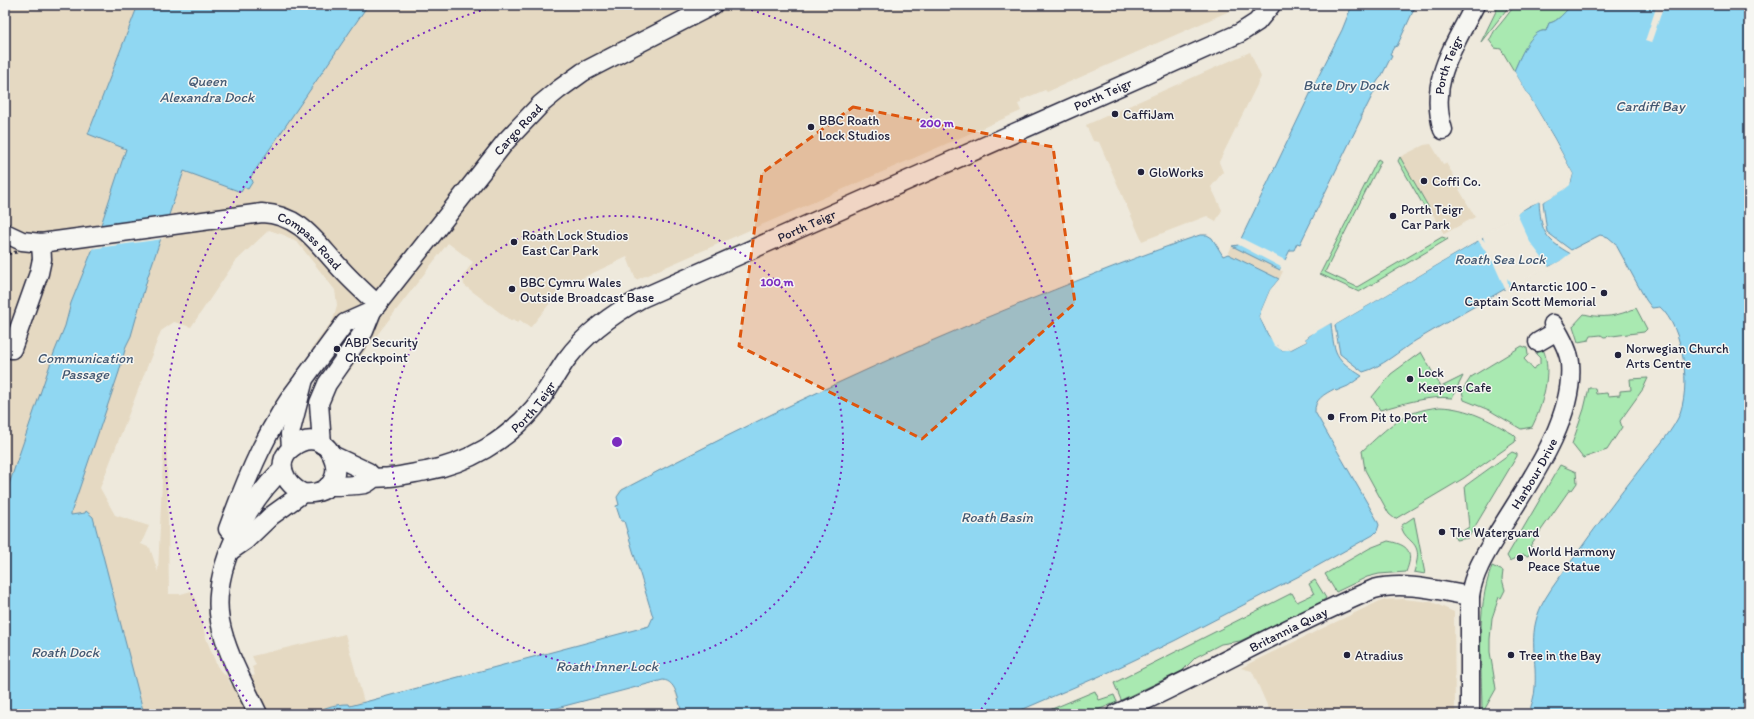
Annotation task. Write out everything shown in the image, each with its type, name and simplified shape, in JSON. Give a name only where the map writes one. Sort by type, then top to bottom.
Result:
[{"type":"street","name":"Cargo Road","points":[[374,308],[506,141],[541,104],[582,72],[713,5]]},
{"type":"street","name":"Porth Teigr","points":[[328,486],[367,484],[374,478],[390,478],[439,468],[468,459],[492,445],[520,423],[551,385],[566,360],[582,340],[602,322],[634,302],[1240,33],[1256,22],[1270,5]]},
{"type":"street","name":"Porth Teigr","points":[[1443,130],[1438,105],[1438,88],[1448,61],[1475,5]]},
{"type":"street","name":"Compass Road","points":[[41,243],[83,236],[262,213],[273,214],[299,224],[307,231],[374,308]]},
{"type":"street","points":[[5,233],[22,241],[41,243],[42,259],[39,273],[12,349]]},
{"type":"street","points":[[304,379],[290,434],[291,448],[284,462],[283,469],[289,484],[296,490],[303,493],[312,494],[321,491],[328,486],[335,475],[336,469],[328,450],[319,402],[327,384],[364,331],[374,308]]},
{"type":"street","points":[[230,552],[227,531],[238,501],[256,460],[290,396],[345,323],[374,308]]},
{"type":"street","name":"Harbour Drive","points":[[1470,714],[1470,596],[1474,578],[1485,556],[1548,449],[1562,418],[1570,384],[1570,361],[1555,327],[1538,342]]},
{"type":"street","points":[[291,448],[306,441],[314,441],[368,472],[374,478]]},
{"type":"street","points":[[258,714],[242,680],[220,622],[219,611],[221,584],[230,552],[252,505],[259,494],[283,469]]},
{"type":"street","points":[[230,552],[246,540],[271,516],[303,493]]},
{"type":"street","name":"Britannia Quay","points":[[1116,714],[1176,687],[1265,641],[1374,589],[1387,586],[1410,587],[1470,596]]},
{"type":"highlighted area","points":[[853,107],[1053,147],[1075,303],[922,439],[739,346],[762,173]]},
{"type":"shaded area","points":[[5,5],[1243,5],[1047,92],[1045,90],[1021,100],[1021,103],[1018,104],[1021,111],[636,280],[627,257],[563,287],[530,328],[520,320],[517,323],[513,319],[511,321],[464,285],[463,276],[473,262],[448,243],[347,374],[312,348],[333,320],[337,305],[335,290],[298,243],[284,235],[269,230],[235,262],[191,327],[174,322],[161,331],[100,488],[115,515],[149,526],[141,544],[150,548],[158,572],[166,390],[169,594],[181,594],[191,591],[195,597],[206,638],[217,666],[223,674],[226,675],[231,685],[255,675],[252,667],[256,665],[252,656],[345,634],[364,702],[649,626],[653,617],[624,521],[621,521],[616,506],[619,505],[617,497],[619,491],[694,452],[840,381],[929,341],[1083,278],[1204,234],[1212,238],[1221,255],[1227,256],[1232,246],[1238,245],[1311,92],[1316,85],[1315,83],[1342,30],[1352,5],[1416,5],[1397,46],[1394,47],[1390,54],[1392,55],[1381,77],[1375,85],[1377,86],[1361,115],[1362,117],[1300,244],[1297,243],[1294,250],[1289,250],[1280,270],[1283,271],[1277,284],[1270,290],[1259,313],[1259,319],[1377,520],[1379,525],[1377,531],[1366,539],[1303,574],[1174,641],[1107,673],[1012,714],[682,714],[673,686],[668,681],[663,680],[534,714],[5,714]]},
{"type":"shaded area","points":[[1250,52],[1261,77],[1219,162],[1223,172],[1211,187],[1222,210],[1216,221],[1207,216],[1142,241],[1099,142],[1093,141],[1086,125]]},
{"type":"shaded area","points":[[1431,144],[1443,164],[1446,163],[1461,188],[1459,189],[1475,217],[1444,234],[1400,157],[1424,145]]},
{"type":"shaded area","name":"Atradius","points":[[1403,599],[1432,602],[1454,612],[1455,714],[1271,714],[1252,671],[1241,668],[1382,600]]},
{"type":"green space","points":[[1499,5],[1510,5],[1481,42]]},
{"type":"green space","points":[[1515,5],[1572,5],[1558,18],[1549,23],[1546,31],[1541,31],[1531,39],[1514,71],[1501,49],[1495,48],[1489,40]]},
{"type":"green space","points":[[1400,157],[1429,208],[1426,210],[1398,161]]},
{"type":"green space","points":[[1378,159],[1381,161],[1325,272],[1357,287],[1442,237],[1448,239],[1359,292],[1320,274]]},
{"type":"green space","points":[[1636,308],[1647,329],[1644,332],[1604,337],[1601,335],[1591,336],[1589,340],[1578,342],[1573,326],[1584,314],[1591,316],[1610,316]]},
{"type":"green space","points":[[1522,346],[1527,348],[1528,355],[1524,359],[1533,369],[1540,364],[1540,358],[1536,354],[1539,350],[1543,349],[1546,358],[1547,378],[1543,399],[1532,427],[1521,429],[1489,410],[1464,400],[1462,391],[1471,377]]},
{"type":"green space","points":[[1421,352],[1441,387],[1463,376],[1452,398],[1443,397],[1425,399],[1380,410],[1372,397],[1391,374]]},
{"type":"green space","points":[[1648,378],[1643,389],[1620,421],[1622,427],[1607,450],[1583,458],[1572,444],[1584,409],[1589,388],[1595,388],[1596,394],[1607,393],[1608,396],[1620,395],[1620,391],[1631,390],[1630,379]]},
{"type":"green space","points":[[1440,407],[1469,412],[1487,420],[1513,434],[1516,437],[1515,442],[1464,478],[1395,519],[1389,514],[1365,470],[1362,451],[1388,428],[1405,416],[1415,412]]},
{"type":"green space","points":[[1512,452],[1517,454],[1517,456],[1468,538],[1456,540],[1455,536],[1469,527],[1465,486]]},
{"type":"green space","points":[[1560,465],[1576,472],[1577,483],[1572,490],[1570,489],[1530,546],[1533,548],[1528,556],[1523,555],[1510,561],[1507,556]]},
{"type":"green space","points":[[1414,517],[1425,574],[1414,572],[1418,556],[1417,549],[1402,529],[1402,525]]},
{"type":"green space","points":[[1388,541],[1401,545],[1408,550],[1410,559],[1406,572],[1379,574],[1367,577],[1336,592],[1325,574],[1370,548]]},
{"type":"green space","points":[[1492,566],[1503,571],[1502,579],[1505,590],[1501,598],[1499,597],[1492,618],[1490,639],[1490,652],[1496,689],[1482,714],[1481,620],[1483,602]]},
{"type":"green space","points":[[1315,580],[1326,598],[1316,606],[1240,641],[1221,644],[1196,657],[1182,671],[1121,700],[1114,683],[1292,593],[1297,602],[1314,594],[1309,584]]},
{"type":"green space","points":[[1095,691],[1099,700],[1114,695],[1117,702],[1088,714],[1040,714]]},
{"type":"water","points":[[138,5],[368,5],[250,178],[253,181],[248,189],[244,187],[241,192],[184,171],[148,276],[131,336],[126,346],[119,372],[71,513],[71,515],[85,513],[86,511],[93,517],[144,714],[5,714],[5,496],[54,353],[65,326],[71,303],[94,246],[126,149],[88,134]]},
{"type":"water","name":"Bute Dry Dock","points":[[1352,5],[1416,5],[1397,46],[1394,47],[1390,54],[1392,55],[1381,77],[1375,85],[1377,86],[1361,115],[1362,117],[1300,244],[1297,243],[1294,250],[1290,250],[1280,270],[1232,246],[1238,245],[1311,92],[1316,85],[1315,83],[1342,30]]},
{"type":"water","name":"Cardiff Bay","points":[[1572,5],[1749,5],[1749,714],[1529,714],[1535,690],[1534,632],[1539,611],[1551,589],[1631,480],[1670,431],[1678,418],[1682,406],[1685,375],[1680,344],[1675,329],[1660,307],[1652,308],[1646,300],[1615,243],[1608,237],[1600,235],[1571,250],[1547,232],[1543,202],[1567,187],[1571,182],[1573,174],[1554,138],[1514,71],[1522,53],[1535,34],[1541,31],[1546,31],[1549,23],[1558,18]]},
{"type":"water","name":"Roath Sea Lock","points":[[1539,201],[1541,220],[1546,233],[1555,244],[1571,254],[1560,262],[1544,268],[1539,268],[1415,341],[1384,363],[1370,370],[1363,372],[1340,354],[1335,325],[1514,220],[1517,213]]},
{"type":"water","name":"Roath Basin","points":[[1200,235],[1207,235],[1212,238],[1223,256],[1228,254],[1279,279],[1270,290],[1259,316],[1268,335],[1281,350],[1292,349],[1307,341],[1305,339],[1318,329],[1331,323],[1333,342],[1338,355],[1346,365],[1362,376],[1348,386],[1336,391],[1334,389],[1324,395],[1318,400],[1315,407],[1315,412],[1379,525],[1377,531],[1373,535],[1303,574],[1174,641],[1107,673],[1012,714],[682,714],[677,693],[668,681],[663,680],[534,714],[318,714],[317,712],[325,708],[341,704],[349,704],[350,706],[649,626],[653,617],[624,521],[621,521],[616,506],[619,505],[617,497],[622,490],[774,413],[929,342],[1137,257]]},
{"type":"pier","points":[[1657,5],[1664,5],[1651,43],[1645,41]]},
{"type":"pier","points":[[1513,69],[1573,174],[1570,185],[1543,202],[1542,201],[1568,184],[1571,174],[1552,138],[1512,72]]},
{"type":"pier","points":[[1539,199],[1541,201],[1528,206],[1517,214],[1530,242],[1549,267],[1572,252],[1573,254],[1556,266],[1547,270],[1540,270],[1514,287],[1507,278],[1509,289],[1506,291],[1493,262],[1477,239],[1480,236],[1485,242],[1482,235],[1512,218],[1513,214],[1520,208]]},
{"type":"pier","points":[[171,215],[163,239],[90,249],[98,225]]},
{"type":"pier","points":[[1239,237],[1287,261],[1282,271],[1280,270],[1281,267],[1235,243]]},
{"type":"pier","points":[[1475,241],[1476,242],[1335,325],[1335,322]]},
{"type":"pier","points":[[1280,278],[1281,280],[1278,285],[1271,291],[1261,314],[1264,324],[1278,346],[1288,349],[1295,346],[1304,341],[1304,337],[1317,327],[1331,321],[1333,322],[1310,335],[1305,339],[1307,341],[1289,350],[1281,350],[1274,345],[1259,316],[1270,290]]},
{"type":"railway","points":[[5,254],[17,252]]},
{"type":"place","name":"CaffiJam","points":[[1115,114]]},
{"type":"place","name":"BBC Roath Lock Studios","points":[[811,127]]},
{"type":"place","name":"GloWorks","points":[[1141,172]]},
{"type":"place","name":"Coffi Co.","points":[[1424,181]]},
{"type":"place","name":"Porth Teigr Car Park","points":[[1393,216]]},
{"type":"place","name":"Roath Lock Studios East Car Park","points":[[514,242]]},
{"type":"place","name":"BBC Cymru Wales Outside Broadcast Base","points":[[512,289]]},
{"type":"place","name":"Antarctic 100 - Captain Scott Memorial","points":[[1604,293]]},
{"type":"place","name":"ABP Security Checkpoint","points":[[337,349]]},
{"type":"place","name":"Norwegian Church Arts Centre","points":[[1618,355]]},
{"type":"place","name":"Lock Keepers Cafe","points":[[1410,379]]},
{"type":"place","name":"From Pit to Port","points":[[1331,417]]},
{"type":"place","name":"The Waterguard","points":[[1442,532]]},
{"type":"place","name":"World Harmony Peace Statue","points":[[1520,558]]},
{"type":"place","name":"Atradius","points":[[1347,655]]},
{"type":"place","name":"Tree in the Bay","points":[[1511,655]]},
{"type":"water label","name":"Queen Alexandra Dock","points":[[207,90]]},
{"type":"water label","name":"Communication Passage","points":[[85,366]]},
{"type":"water label","name":"Roath Dock","points":[[65,652]]},
{"type":"water label","name":"Roath Inner Lock","points":[[607,666]]}]
